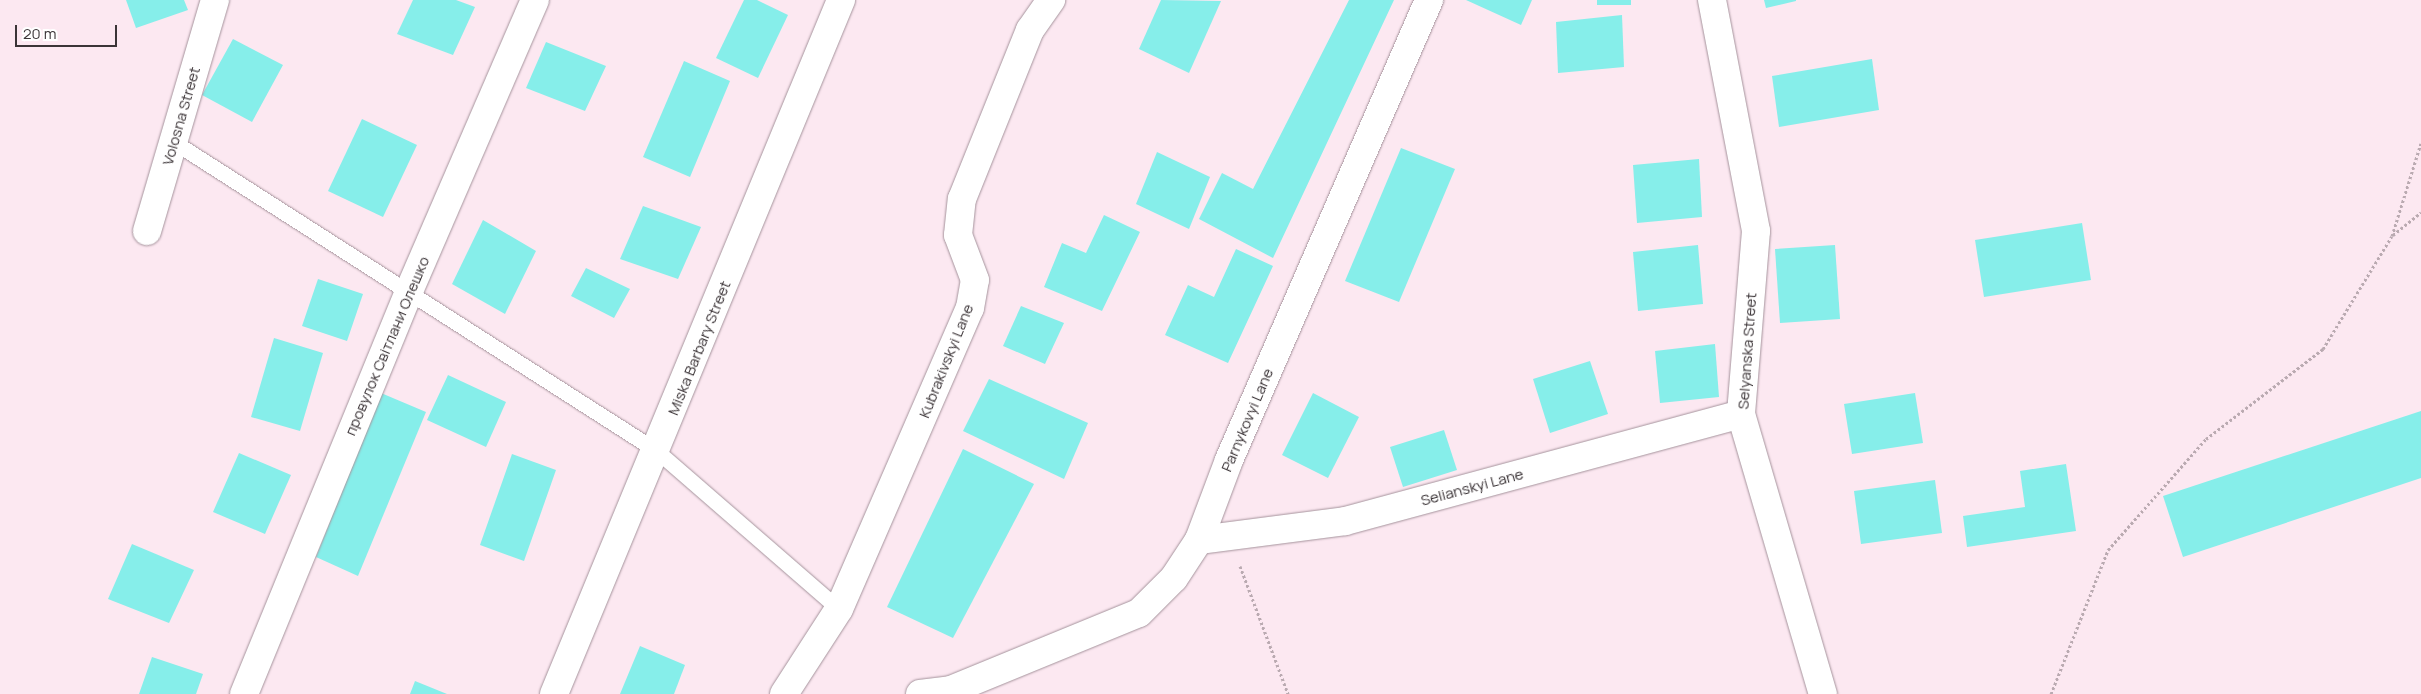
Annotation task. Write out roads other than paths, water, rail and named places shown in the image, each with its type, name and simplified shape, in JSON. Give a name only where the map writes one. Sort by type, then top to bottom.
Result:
[{"type":"street","name":"Volosna Street","points":[[147,231],[215,0]]},
{"type":"street","name":"провулок Світлани Олешко","points":[[244,694],[409,291],[535,0]]},
{"type":"street","name":"Miska Barbary Street","points":[[554,694],[657,451],[842,0]]},
{"type":"street","name":"Kubrakivskyi Lane","points":[[784,694],[839,609],[970,308],[975,280],[958,235],[962,199],[1030,30],[1051,0]]},
{"type":"street","name":"Parnykovyi Lane","points":[[920,694],[951,690],[1139,614],[1174,578],[1199,540],[1229,460],[1429,0]]},
{"type":"street","name":"Selyanska Street","points":[[1712,0],[1756,231],[1741,414],[1823,694]]},
{"type":"street","name":"Selianskyi Lane","points":[[1199,540],[1345,521],[1741,414]]},
{"type":"lane","points":[[174,142],[657,451],[839,609]]}]
